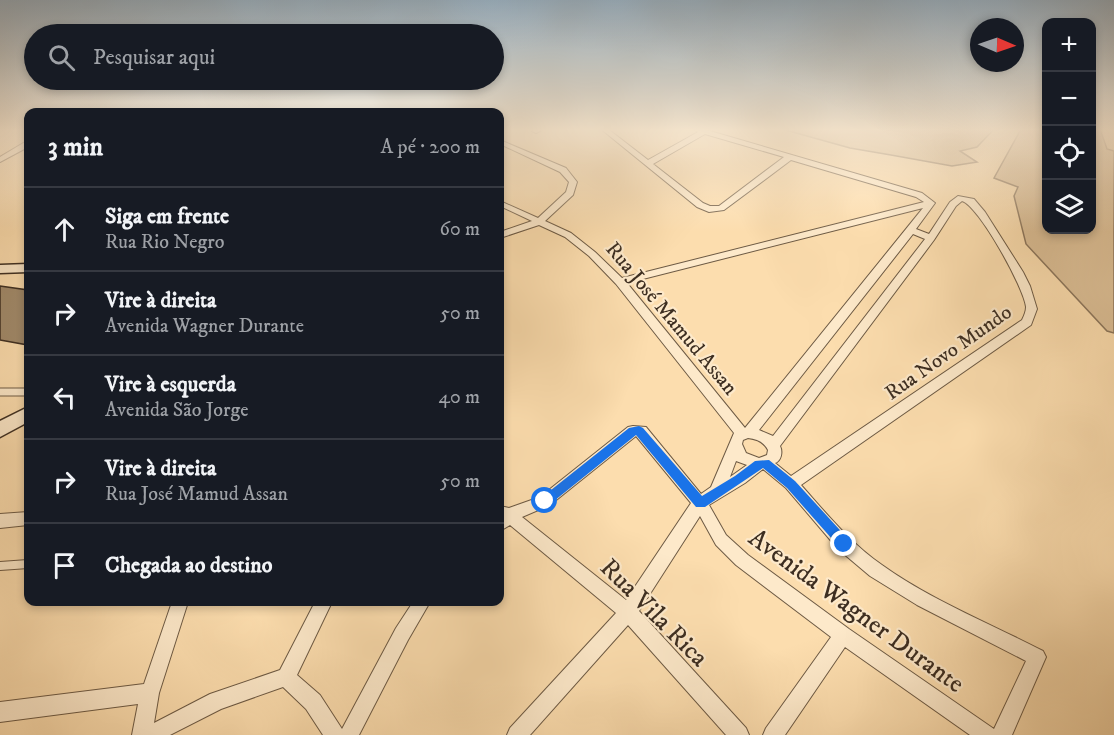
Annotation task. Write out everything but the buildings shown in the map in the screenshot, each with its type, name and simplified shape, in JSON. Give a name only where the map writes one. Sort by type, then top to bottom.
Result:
[{"type":"street","points":[[504,234],[539,222],[570,193],[573,179],[563,170],[548,163]]},
{"type":"street","points":[[648,163],[683,194],[704,208],[713,209],[722,208],[782,163]]},
{"type":"street","points":[[812,163],[920,195],[931,203]]},
{"type":"street","name":"Rua Novo Mundo","points":[[791,484],[1027,322],[1032,309],[1025,286],[982,214],[968,200],[961,198],[953,204],[932,238]]},
{"type":"street","points":[[717,491],[735,448],[736,440],[746,433],[931,203]]},
{"type":"street","points":[[620,282],[931,203]]},
{"type":"street","name":"Rua José Mamud Assan","points":[[504,205],[568,235],[580,244],[620,282],[746,433]]},
{"type":"street","points":[[517,735],[628,612],[700,503],[773,458],[773,446],[932,238],[911,230]]},
{"type":"street","points":[[0,269],[24,268]]},
{"type":"street","points":[[0,278],[24,278]]},
{"type":"street","points":[[0,430],[24,416]]},
{"type":"street","name":"Avenida Wagner Durante","points":[[504,517],[545,501],[633,431],[641,431],[700,503],[721,540],[742,560],[843,635],[987,735]]},
{"type":"street","points":[[746,433],[765,437],[773,446]]},
{"type":"street","points":[[735,448],[747,461],[762,463],[791,484],[844,544],[876,571],[923,599],[1037,657],[1002,735]]},
{"type":"street","name":"Rua Vila Rica","points":[[504,518],[628,612],[739,735]]},
{"type":"street","points":[[0,521],[24,519]]},
{"type":"street","points":[[142,735],[150,693],[179,606]]},
{"type":"street","points":[[150,735],[217,701],[286,677],[322,606]]},
{"type":"street","points":[[349,735],[402,634],[420,606]]},
{"type":"street","points":[[773,735],[843,635]]},
{"type":"street","points":[[286,677],[314,702],[334,735]]},
{"type":"street","points":[[0,712],[150,693]]},
{"type":"lane","points":[[0,392],[24,392]]},
{"type":"lane","points":[[0,566],[24,564]]},
{"type":"shaded area","points":[[937,163],[969,163],[952,166]]},
{"type":"shaded area","points":[[1002,163],[1042,163],[1042,234],[1096,234],[1096,163],[1114,163],[1114,333],[1107,331],[1026,244],[1014,196],[1018,187],[994,178]]},
{"type":"route","points":[[545,501],[633,431],[639,430],[700,503],[740,479],[759,464],[765,463],[791,484],[844,544]]}]
